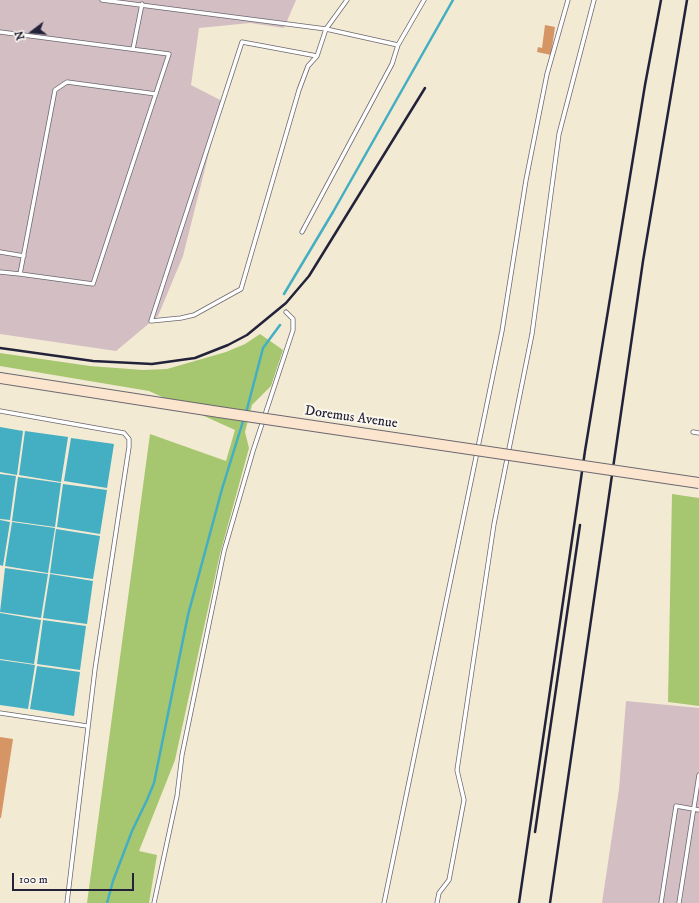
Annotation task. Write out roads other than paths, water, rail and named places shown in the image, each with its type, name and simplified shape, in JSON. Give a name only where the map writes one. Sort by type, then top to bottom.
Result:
[{"type":"main road","name":"Doremus Avenue","points":[[0,378],[699,483]]},
{"type":"lane","points":[[102,0],[326,29],[398,45]]},
{"type":"lane","points":[[317,56],[242,42],[150,320],[181,318],[194,315],[241,289],[299,90],[308,66],[317,56],[326,29],[347,0]]},
{"type":"lane","points":[[302,232],[392,64],[398,45],[424,0]]},
{"type":"lane","points":[[384,903],[502,331],[527,172],[547,74],[568,0]]},
{"type":"lane","points":[[437,903],[438,893],[449,880],[464,800],[457,770],[494,524],[532,334],[559,134],[594,0]]},
{"type":"lane","points":[[133,49],[142,4]]},
{"type":"lane","points":[[0,32],[169,54],[92,284],[0,272]]},
{"type":"lane","points":[[20,274],[55,90],[67,82],[156,94]]},
{"type":"lane","points":[[0,252],[24,256]]},
{"type":"lane","points":[[154,903],[176,796],[182,754],[224,551],[253,451],[293,330],[293,319],[286,312]]},
{"type":"lane","points":[[0,411],[124,433],[129,438],[87,726],[67,903]]},
{"type":"lane","points":[[693,432],[699,433]]},
{"type":"lane","points":[[0,713],[87,726]]},
{"type":"lane","points":[[679,903],[699,776]]},
{"type":"lane","points":[[661,903],[676,806],[699,810]]},
{"type":"water","points":[[0,427],[23,431],[17,475],[0,472]]},
{"type":"water","points":[[25,431],[68,437],[61,482],[19,475]]},
{"type":"water","points":[[71,438],[114,444],[107,488],[64,481]]},
{"type":"water","points":[[0,474],[16,476],[10,520],[0,519]]},
{"type":"water","points":[[18,477],[61,483],[55,527],[12,521]]},
{"type":"water","points":[[63,484],[107,490],[100,534],[57,527]]},
{"type":"water","points":[[0,520],[10,522],[3,566],[0,565]]},
{"type":"water","points":[[12,522],[55,528],[48,573],[5,566]]},
{"type":"water","points":[[56,529],[100,536],[93,579],[50,573]]},
{"type":"water","points":[[5,568],[48,574],[41,618],[0,612]]},
{"type":"water","points":[[50,574],[93,581],[87,624],[43,618]]},
{"type":"water","points":[[0,613],[41,620],[34,664],[0,659]]},
{"type":"water","points":[[43,620],[86,626],[80,670],[37,664]]},
{"type":"water","points":[[0,660],[35,665],[28,709],[0,705]]},
{"type":"water","points":[[37,666],[80,672],[74,716],[30,709]]},
{"type":"waterway","points":[[284,294],[333,212],[453,0]]},
{"type":"waterway","points":[[246,413],[263,348],[280,325]]},
{"type":"waterway","points":[[107,903],[113,881],[132,831],[154,783],[188,615],[222,489],[244,418]]},
{"type":"railway","points":[[519,903],[585,451],[645,85],[661,0]]},
{"type":"railway","points":[[550,903],[643,261],[687,0]]},
{"type":"railway","points":[[0,348],[93,361],[152,364],[195,358],[228,345],[247,335],[286,303],[309,276],[425,88]]},
{"type":"railway","points":[[535,832],[580,525]]}]
